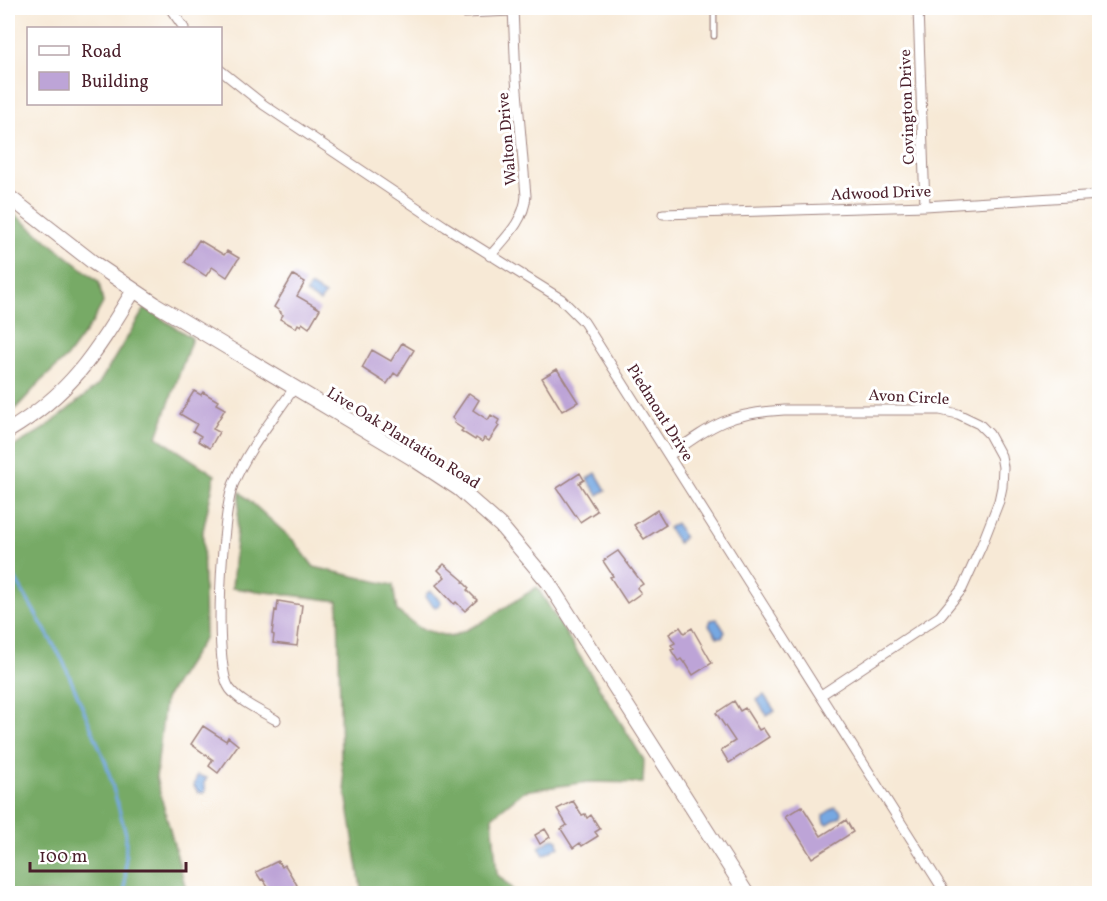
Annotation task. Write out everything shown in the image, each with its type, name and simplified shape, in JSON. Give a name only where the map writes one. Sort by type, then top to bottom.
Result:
[{"type":"street","points":[[170,8],[183,27]]},
{"type":"street","points":[[445,8],[465,13],[513,9]]},
{"type":"street","name":"Covington Drive","points":[[918,8],[925,206]]},
{"type":"street","name":"Walton Drive","points":[[490,256],[523,214],[526,196],[516,79],[513,9]]},
{"type":"street","name":"Piedmont Drive","points":[[222,72],[264,105],[490,256],[561,299],[578,314],[670,455],[946,894]]},
{"type":"street","name":"Adwood Drive","points":[[663,214],[925,206],[1100,195]]},
{"type":"street","name":"Live Oak Plantation Road","points":[[8,196],[58,236],[134,290],[459,489],[482,507],[514,539],[567,609],[747,894]]},
{"type":"street","points":[[8,432],[47,404],[85,366],[134,290]]},
{"type":"street","points":[[276,720],[247,704],[229,688],[224,672],[221,632],[222,550],[226,511],[232,486],[243,463],[294,387]]},
{"type":"street","name":"Avon Circle","points":[[670,455],[705,430],[737,415],[784,410],[940,410],[972,419],[989,434],[996,444],[1003,467],[999,501],[962,589],[940,616],[821,695]]},
{"type":"lane","points":[[714,8],[712,18],[714,36]]},
{"type":"green space","points":[[8,209],[99,282],[103,303],[92,323],[67,357],[8,417]]},
{"type":"green space","points":[[145,308],[192,338],[157,437],[215,475],[203,531],[205,637],[165,699],[156,778],[187,893],[8,893],[8,450],[45,428],[98,385]]},
{"type":"green space","points":[[240,492],[294,541],[314,567],[393,585],[397,611],[421,629],[451,637],[481,623],[537,587],[644,760],[643,783],[588,782],[524,791],[492,817],[497,874],[516,893],[357,893],[361,888],[341,762],[338,601],[232,588]]},
{"type":"water","points":[[310,286],[325,295],[320,302],[306,293]]},
{"type":"water","points":[[596,473],[606,490],[598,495],[587,479]]},
{"type":"water","points":[[676,523],[684,537],[678,543],[668,528]]},
{"type":"water","points":[[431,591],[441,602],[439,606],[435,607],[425,597]]},
{"type":"water","points":[[717,619],[725,632],[722,637],[717,637],[709,625],[711,620]]},
{"type":"water","points":[[764,695],[775,711],[767,716],[757,700]]},
{"type":"water","points":[[197,775],[207,778],[204,783],[206,791],[202,793],[198,792],[194,786]]},
{"type":"water","points":[[835,807],[842,813],[841,816],[828,824],[825,823],[823,815]]},
{"type":"water","points":[[554,838],[558,840],[559,846],[544,855],[539,847]]},
{"type":"building","points":[[199,240],[224,255],[227,251],[239,258],[227,277],[212,267],[206,276],[185,262]]},
{"type":"building","points":[[293,275],[305,282],[297,296],[320,309],[309,328],[302,323],[296,328],[280,319],[283,315],[274,307]]},
{"type":"building","points":[[402,343],[414,350],[398,376],[394,373],[387,384],[362,368],[372,350],[391,361]]},
{"type":"building","points":[[557,369],[578,402],[562,411],[542,378]]},
{"type":"building","points":[[194,391],[201,395],[203,392],[218,401],[216,404],[225,409],[213,429],[219,432],[210,448],[198,441],[201,436],[193,431],[197,424],[180,414]]},
{"type":"building","points":[[469,393],[479,400],[473,410],[488,420],[491,415],[499,420],[497,424],[499,426],[489,441],[484,438],[482,442],[476,438],[475,440],[461,431],[463,429],[454,423],[452,418]]},
{"type":"building","points":[[580,473],[584,480],[579,483],[597,511],[580,522],[557,488]]},
{"type":"building","points":[[657,510],[666,525],[644,539],[634,525]]},
{"type":"building","points":[[618,551],[643,584],[637,588],[641,593],[627,603],[610,577],[613,576],[603,561]]},
{"type":"building","points":[[444,564],[464,581],[469,588],[467,590],[477,600],[465,611],[456,602],[454,604],[436,585],[445,577],[438,570]]},
{"type":"building","points":[[278,601],[302,605],[297,646],[273,643],[274,635],[272,634]]},
{"type":"building","points":[[680,627],[684,633],[692,628],[712,663],[693,675],[685,662],[681,659],[678,661],[671,650],[674,649],[671,645],[675,643],[669,634]]},
{"type":"building","points":[[734,701],[740,711],[745,708],[759,730],[763,728],[769,737],[729,763],[721,750],[735,741],[716,713]]},
{"type":"building","points":[[203,726],[226,741],[228,737],[238,745],[218,773],[209,766],[213,760],[191,744]]},
{"type":"building","points":[[573,801],[582,815],[585,814],[587,818],[591,815],[600,829],[595,832],[598,836],[582,846],[580,843],[573,848],[561,829],[567,825],[557,809]]},
{"type":"building","points":[[802,806],[821,836],[846,820],[853,832],[812,858],[786,816]]},
{"type":"building","points":[[545,829],[550,837],[540,844],[535,835]]},
{"type":"building","points":[[278,861],[282,867],[285,865],[297,885],[295,887],[299,894],[272,894],[256,872]]},
{"type":"waterway","points":[[8,566],[63,661],[106,763],[126,834],[125,894]]}]
